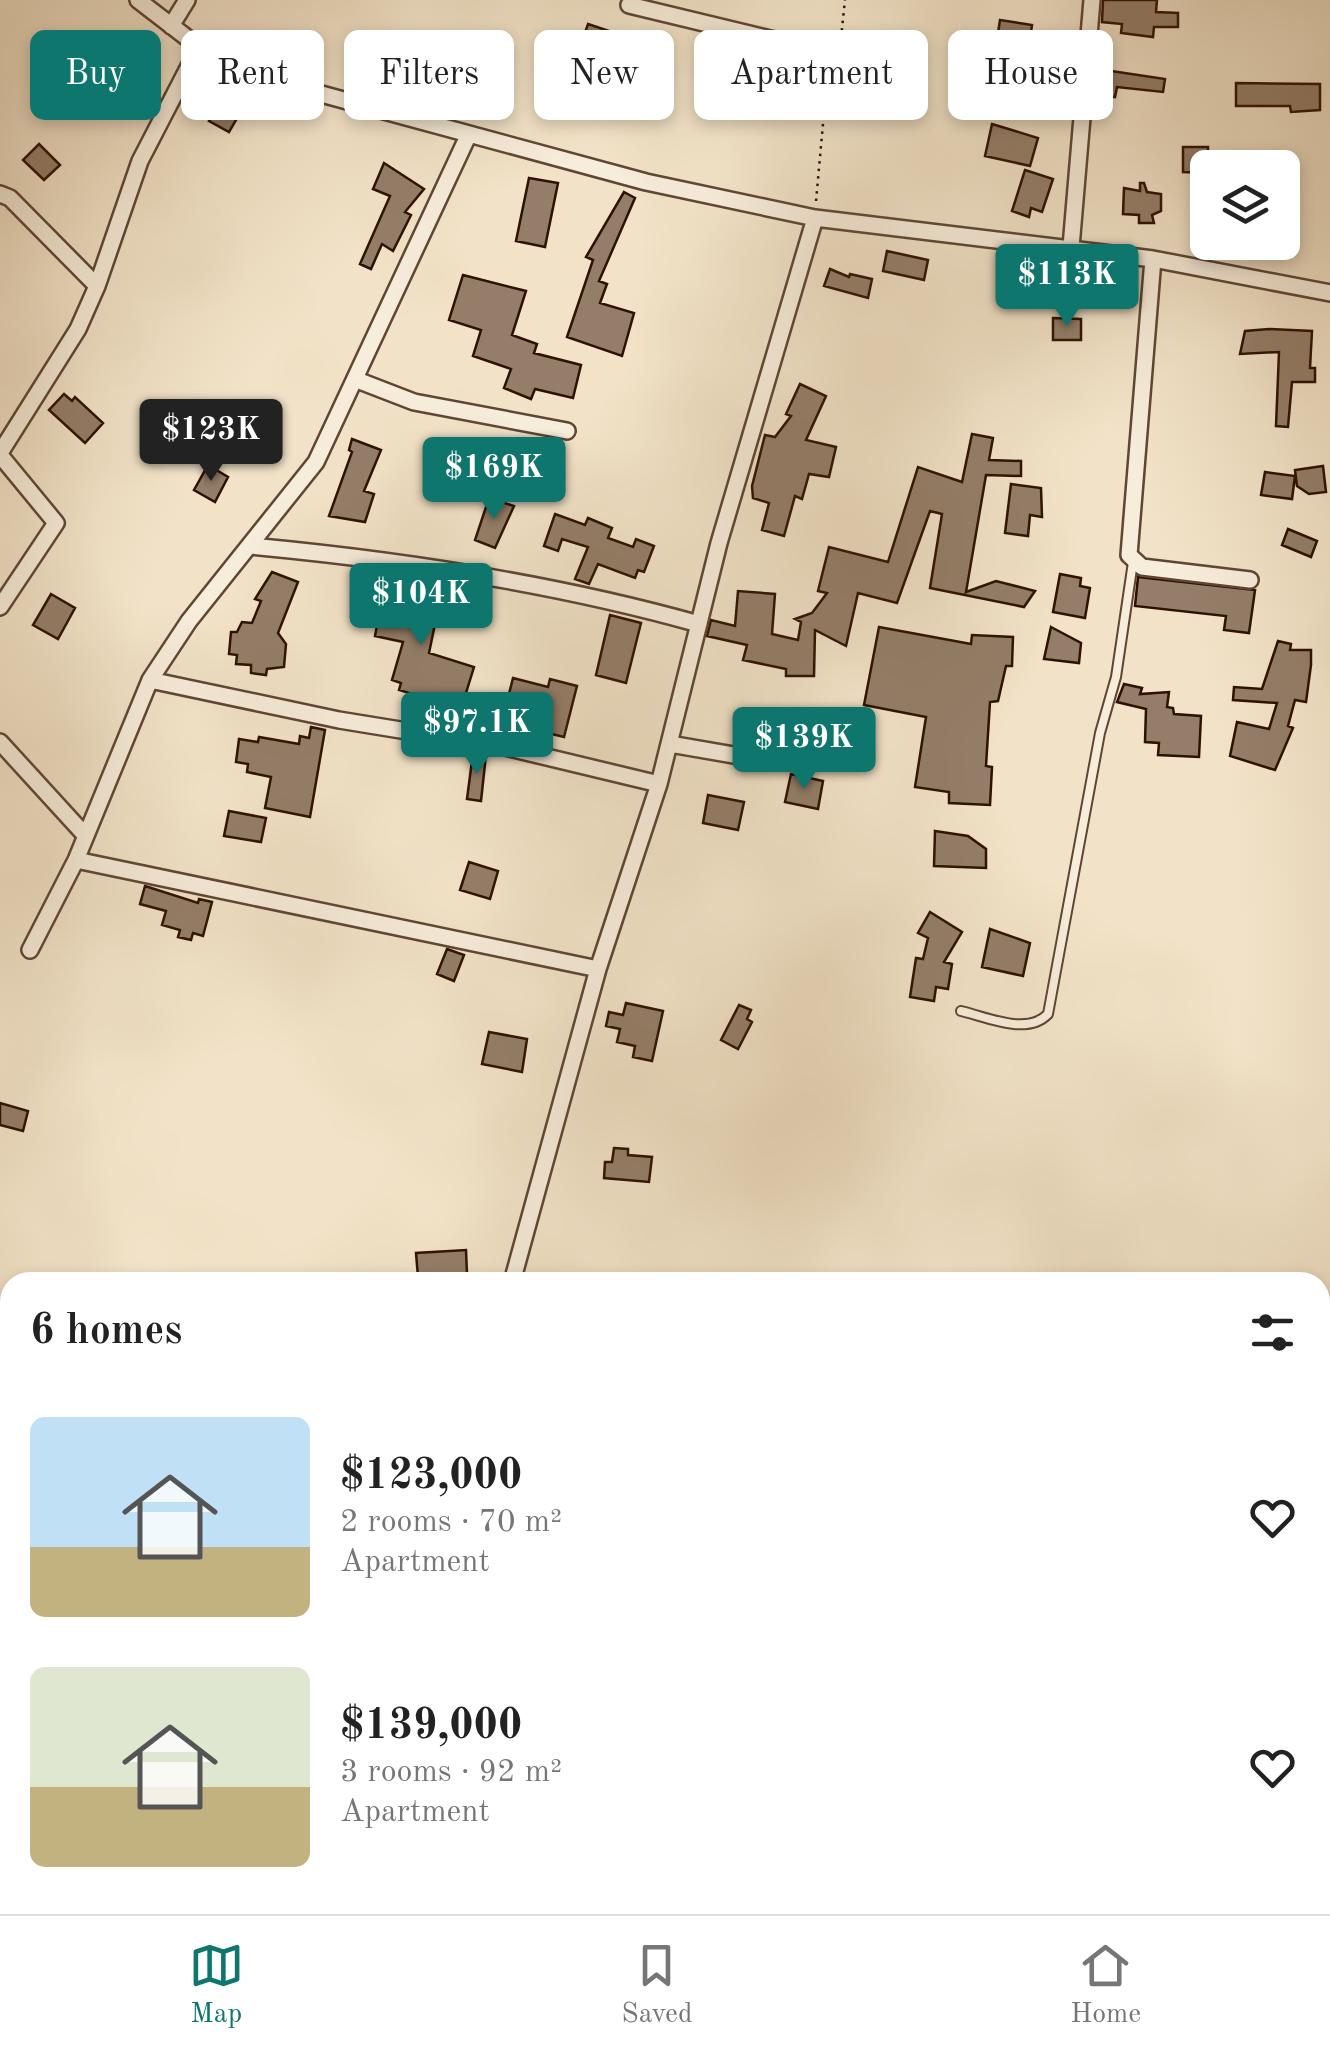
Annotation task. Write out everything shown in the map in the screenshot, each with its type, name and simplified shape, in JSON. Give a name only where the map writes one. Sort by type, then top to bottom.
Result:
[{"type":"street","points":[[138,0],[181,34]]},
{"type":"street","points":[[171,26],[187,0]]},
{"type":"street","points":[[1070,248],[1092,0]]},
{"type":"street","points":[[629,5],[732,30]]},
{"type":"street","points":[[0,607],[56,522],[0,454],[54,374],[98,286],[140,161],[181,82]]},
{"type":"street","points":[[324,95],[646,182],[815,218],[1153,259],[1330,292]]},
{"type":"street","points":[[30,950],[76,860],[150,680],[316,462],[468,136]]},
{"type":"street","points":[[0,194],[10,198],[98,286]]},
{"type":"street","points":[[515,1272],[598,968],[659,784],[699,624],[815,218]]},
{"type":"street","points":[[1153,259],[1128,547],[1133,562],[1142,568],[1250,580]]},
{"type":"street","points":[[357,380],[414,402],[566,430]]},
{"type":"street","points":[[250,546],[448,570],[618,602],[699,624]]},
{"type":"street","points":[[150,680],[339,720],[505,747],[659,784]]},
{"type":"street","points":[[0,742],[84,834]]},
{"type":"street","points":[[670,744],[774,762]]},
{"type":"street","points":[[76,860],[598,968]]},
{"type":"lane","points":[[961,1011],[1026,1026],[1040,1023],[1048,1014],[1100,732],[1116,676],[1133,562]]},
{"type":"path","points":[[841,30],[846,0]]},
{"type":"path","points":[[815,218],[823,120]]},
{"type":"building","points":[[1103,0],[1157,0],[1156,12],[1178,13],[1178,27],[1154,27],[1153,37],[1121,33],[1122,24],[1102,22]]},
{"type":"building","points":[[1000,20],[1032,25],[1031,30],[998,30]]},
{"type":"building","points":[[1113,71],[1165,79],[1163,92],[1117,87],[1115,97]]},
{"type":"building","points":[[1236,83],[1320,84],[1320,110],[1291,112],[1290,106],[1236,106]]},
{"type":"building","points":[[210,120],[236,120],[229,132]]},
{"type":"building","points":[[992,124],[1038,138],[1030,166],[985,156]]},
{"type":"building","points":[[39,144],[60,165],[44,180],[23,160]]},
{"type":"building","points":[[1183,147],[1208,147],[1190,150],[1190,172],[1183,172]]},
{"type":"building","points":[[384,163],[424,189],[405,212],[411,215],[393,251],[382,244],[371,269],[360,264],[390,196],[373,189]]},
{"type":"building","points":[[1025,170],[1053,179],[1042,212],[1031,208],[1029,217],[1012,211]]},
{"type":"building","points":[[529,178],[558,183],[545,247],[516,241]]},
{"type":"building","points":[[1140,183],[1144,183],[1147,192],[1161,194],[1161,211],[1152,215],[1154,223],[1139,223],[1139,215],[1123,214],[1124,188],[1140,191]]},
{"type":"building","points":[[624,192],[635,198],[599,281],[607,284],[600,303],[634,313],[622,356],[567,337],[593,260],[586,257]]},
{"type":"building","points":[[887,251],[928,260],[924,280],[883,271]]},
{"type":"building","points":[[830,269],[849,277],[850,274],[872,279],[868,298],[824,286]]},
{"type":"building","points":[[463,275],[526,291],[512,335],[537,344],[534,353],[581,365],[573,398],[535,389],[531,399],[504,388],[511,369],[473,356],[481,330],[449,320]]},
{"type":"building","points":[[1053,318],[1081,319],[1081,340],[1053,340]]},
{"type":"building","points":[[1245,331],[1312,331],[1310,368],[1315,368],[1315,382],[1292,382],[1288,427],[1276,426],[1279,352],[1240,354]]},
{"type":"building","points":[[800,384],[826,396],[806,440],[836,447],[829,477],[809,474],[802,499],[795,496],[784,536],[762,530],[769,503],[753,498],[752,486],[765,435],[775,437],[791,416],[786,414]]},
{"type":"building","points":[[64,394],[72,401],[75,397],[103,423],[85,443],[49,410]]},
{"type":"building","points":[[972,434],[993,438],[989,460],[1021,461],[1021,476],[986,475],[966,592],[996,581],[1035,591],[1024,607],[930,588],[942,514],[930,511],[897,603],[858,593],[846,646],[815,630],[814,676],[786,676],[786,669],[743,660],[747,645],[707,636],[711,620],[735,626],[738,591],[775,594],[772,634],[798,640],[801,622],[795,619],[812,613],[827,593],[818,591],[829,547],[888,562],[918,467],[962,482]]},
{"type":"building","points":[[352,439],[381,450],[364,491],[374,494],[365,522],[329,516],[352,452]]},
{"type":"building","points":[[208,465],[228,477],[215,502],[194,490]]},
{"type":"building","points":[[1323,466],[1326,492],[1309,494],[1297,486],[1295,470]]},
{"type":"building","points":[[1265,472],[1295,476],[1292,499],[1261,495]]},
{"type":"building","points":[[1011,484],[1041,488],[1042,517],[1030,515],[1028,536],[1005,533]]},
{"type":"building","points":[[489,498],[514,506],[495,548],[475,540]]},
{"type":"building","points":[[555,514],[585,525],[588,518],[612,528],[608,538],[633,547],[636,539],[654,546],[644,572],[638,570],[635,578],[598,564],[589,584],[575,579],[588,547],[562,539],[558,551],[544,546]]},
{"type":"building","points":[[1288,529],[1317,541],[1311,557],[1282,545]]},
{"type":"building","points":[[272,572],[298,582],[278,633],[286,644],[284,667],[267,669],[266,675],[251,673],[251,665],[236,664],[237,655],[229,654],[231,632],[237,632],[242,622],[252,623],[261,601],[255,599]]},
{"type":"building","points":[[1060,574],[1081,578],[1080,586],[1090,588],[1085,618],[1053,612]]},
{"type":"building","points":[[1138,577],[1255,590],[1249,633],[1224,630],[1226,616],[1135,606]]},
{"type":"building","points":[[384,587],[448,603],[444,626],[435,624],[429,653],[474,667],[461,709],[399,690],[401,683],[392,680],[403,642],[375,636]]},
{"type":"building","points":[[51,594],[75,608],[58,639],[33,625]]},
{"type":"building","points":[[610,615],[641,623],[626,683],[596,675]]},
{"type":"building","points":[[879,627],[971,644],[972,635],[1013,637],[1012,666],[1006,666],[998,701],[990,702],[986,766],[992,767],[990,805],[949,803],[949,792],[915,787],[926,717],[864,705]]},
{"type":"building","points":[[1051,627],[1081,643],[1079,663],[1044,659]]},
{"type":"building","points":[[1278,641],[1291,644],[1290,650],[1311,650],[1311,665],[1306,702],[1295,700],[1288,726],[1293,728],[1275,770],[1230,756],[1237,722],[1269,729],[1277,703],[1233,700],[1234,687],[1262,689]]},
{"type":"building","points":[[513,678],[548,687],[550,679],[577,686],[564,737],[543,732],[539,724],[505,710]]},
{"type":"building","points":[[1124,684],[1142,688],[1140,694],[1169,692],[1167,707],[1173,708],[1174,714],[1201,716],[1199,757],[1158,755],[1159,743],[1145,742],[1146,709],[1117,702]]},
{"type":"building","points":[[311,727],[325,730],[310,817],[265,808],[271,777],[247,772],[248,764],[236,762],[239,739],[258,742],[259,737],[299,744],[300,736],[309,738]]},
{"type":"building","points":[[473,753],[486,755],[481,801],[467,799]]},
{"type":"building","points":[[791,774],[823,781],[818,809],[785,802]]},
{"type":"building","points":[[708,795],[744,802],[738,830],[703,823]]},
{"type":"building","points":[[229,811],[266,818],[261,842],[224,836]]},
{"type":"building","points":[[935,831],[968,836],[986,849],[986,868],[934,866]]},
{"type":"building","points":[[469,862],[498,871],[490,899],[460,890]]},
{"type":"building","points":[[145,886],[198,903],[199,899],[212,902],[203,936],[193,933],[191,940],[178,937],[180,930],[162,925],[166,911],[140,904]]},
{"type":"building","points":[[930,912],[962,932],[944,962],[952,964],[948,989],[936,987],[934,1001],[910,997],[916,958],[923,959],[928,938],[918,933]]},
{"type":"building","points":[[990,929],[1030,943],[1023,976],[982,967]]},
{"type":"building","points":[[447,949],[464,955],[454,981],[437,974]]},
{"type":"building","points":[[626,1003],[663,1011],[652,1061],[633,1057],[635,1046],[617,1042],[620,1029],[606,1026],[609,1012],[623,1015]]},
{"type":"building","points":[[739,1005],[751,1010],[747,1019],[752,1022],[738,1049],[721,1040]]},
{"type":"building","points":[[489,1032],[527,1039],[522,1072],[482,1064]]},
{"type":"building","points":[[0,1103],[28,1111],[23,1131],[0,1125]]},
{"type":"building","points":[[614,1148],[628,1149],[628,1155],[652,1157],[649,1182],[604,1178],[605,1162],[612,1162]]},
{"type":"building","points":[[466,1250],[467,1272],[418,1272],[416,1253]]}]
